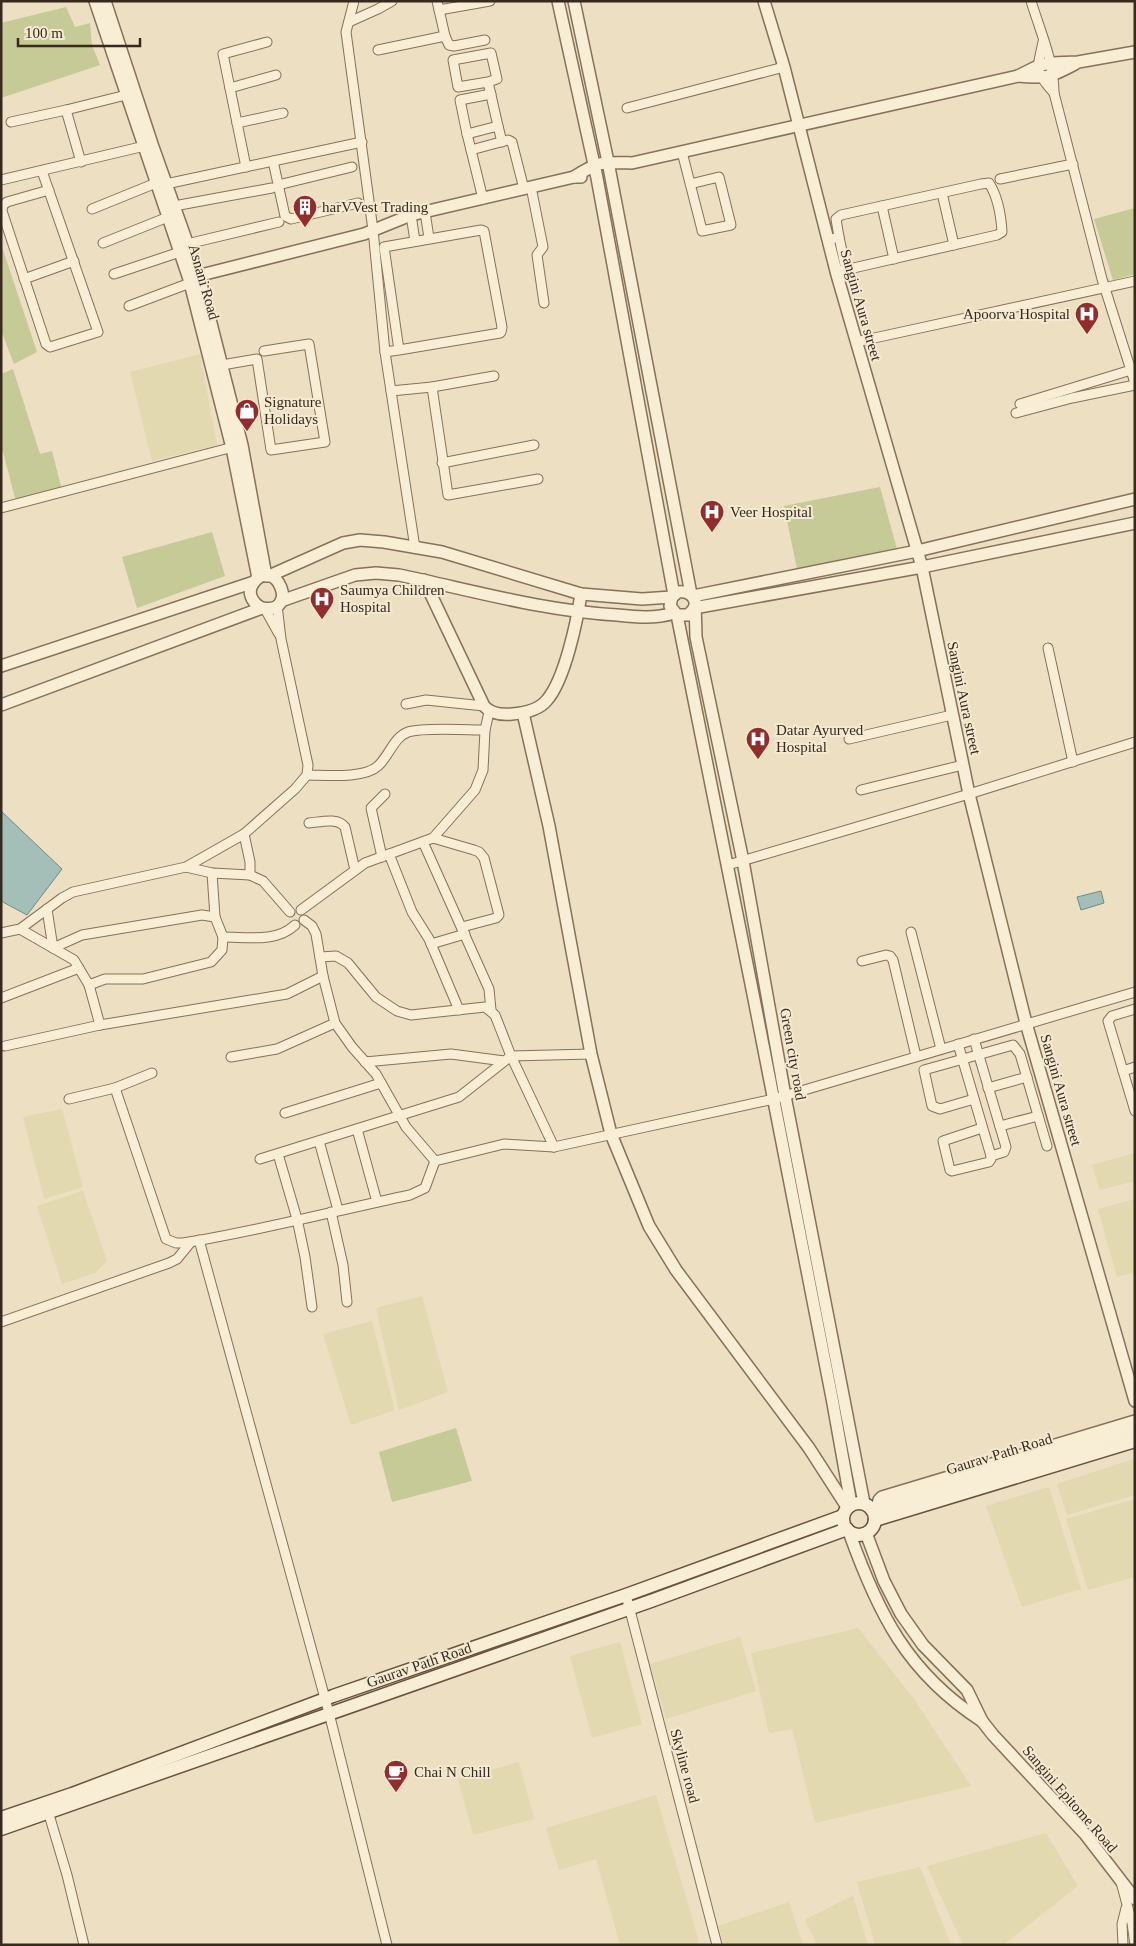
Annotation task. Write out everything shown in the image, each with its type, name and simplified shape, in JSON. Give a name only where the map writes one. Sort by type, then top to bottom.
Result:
[{"type":"main road","name":"Gaurav Path Road","points":[[872,1510],[1135,1429]]},
{"type":"main road","name":"Gaurav Path Road","points":[[872,1510],[1135,1440]]},
{"type":"main road","points":[[847,1509],[872,1510],[873,1526],[866,1533],[860,1535],[848,1530],[843,1523],[847,1509]]},
{"type":"main road","name":"Gaurav Path Road","points":[[1,1829],[47,1807],[325,1699],[626,1594],[847,1509]]},
{"type":"main road","name":"Gaurav Path Road","points":[[1,1818],[47,1807],[330,1713],[848,1530]]},
{"type":"street","name":"Asnani Road","points":[[95,1],[126,95],[148,145]]},
{"type":"street","name":"Asnani Road","points":[[104,1],[161,184],[168,217],[184,248]]},
{"type":"street","points":[[354,1],[346,32],[373,230],[385,352],[415,548]]},
{"type":"street","points":[[349,22],[378,10],[392,1]]},
{"type":"street","points":[[485,40],[454,46],[449,45],[438,6],[490,1]]},
{"type":"street","points":[[558,1],[597,178],[673,596],[670,606],[675,614]]},
{"type":"street","name":"Green city road","points":[[574,1],[611,176],[693,602],[696,637],[743,861],[779,1097],[832,1398],[847,1509]]},
{"type":"street","name":"Sangini Aura street","points":[[764,1],[784,67],[798,126],[833,239],[856,342],[922,567],[969,794],[1026,1023],[1135,1401]]},
{"type":"street","points":[[1031,1],[1051,63],[1054,75],[1054,93],[1105,288],[1131,370],[1135,384],[1018,409],[1131,370]]},
{"type":"street","points":[[378,50],[445,36]]},
{"type":"street","points":[[1043,41],[1038,66],[1040,78],[1054,93]]},
{"type":"street","points":[[246,167],[223,54],[267,42]]},
{"type":"street","points":[[574,177],[594,164],[608,162],[632,163],[1018,76],[1038,66],[1051,63],[1078,62],[1135,52]]},
{"type":"street","points":[[491,53],[497,79],[488,82],[458,87],[453,60],[491,53]]},
{"type":"street","points":[[1018,76],[1040,78],[1054,75],[1078,62]]},
{"type":"street","points":[[627,108],[784,67]]},
{"type":"street","points":[[230,88],[276,75]]},
{"type":"street","points":[[488,82],[502,142]]},
{"type":"street","points":[[483,199],[460,100],[491,94]]},
{"type":"street","points":[[12,122],[126,95]]},
{"type":"street","points":[[66,110],[80,162]]},
{"type":"street","points":[[237,123],[283,112]]},
{"type":"street","points":[[467,134],[498,126]]},
{"type":"street","points":[[471,150],[510,140],[512,142],[543,247],[537,255],[544,303]]},
{"type":"street","points":[[92,209],[161,184],[362,142]]},
{"type":"street","points":[[1,180],[148,145]]},
{"type":"street","points":[[682,152],[690,184],[702,231],[731,225],[719,177],[690,184]]},
{"type":"street","points":[[273,161],[275,186],[285,216],[290,219],[358,203]]},
{"type":"street","points":[[129,306],[193,279],[373,230],[425,212],[574,177],[597,178],[611,176],[632,163]]},
{"type":"street","points":[[1000,179],[1073,164]]},
{"type":"street","points":[[174,206],[275,186],[352,168]]},
{"type":"street","points":[[42,171],[49,190],[74,261],[98,332],[50,347],[46,344],[2,211],[3,205],[7,202],[49,190]]},
{"type":"street","points":[[833,239],[836,219],[841,215],[989,183],[994,191],[1001,218],[1002,232],[997,235],[841,271]]},
{"type":"street","name":"Asnani Road","points":[[161,184],[174,206],[237,446]]},
{"type":"street","points":[[942,193],[954,245]]},
{"type":"street","points":[[882,206],[894,259]]},
{"type":"street","points":[[425,212],[429,238]]},
{"type":"street","points":[[411,216],[415,241]]},
{"type":"street","points":[[102,243],[168,217]]},
{"type":"street","points":[[114,274],[184,248],[279,222]]},
{"type":"street","points":[[385,352],[399,350],[500,333],[502,330],[484,231],[385,246],[383,249],[399,350]]},
{"type":"street","points":[[24,278],[74,261]]},
{"type":"street","name":"Asnani Road","points":[[193,279],[222,366],[262,578]]},
{"type":"street","points":[[856,342],[1135,281]]},
{"type":"street","points":[[222,366],[257,359],[271,450],[325,442],[309,344],[264,351]]},
{"type":"street","points":[[391,392],[494,376]]},
{"type":"street","points":[[432,387],[448,495],[538,479]]},
{"type":"street","points":[[1,508],[237,446]]},
{"type":"street","points":[[442,462],[534,446]]},
{"type":"street","points":[[1,705],[360,574],[376,572],[424,580],[578,613],[646,617],[675,614],[685,616],[693,602],[1135,499]]},
{"type":"street","points":[[693,602],[922,567],[1135,523]]},
{"type":"street","points":[[1,666],[262,578],[343,543],[360,540],[442,552],[581,594],[642,599],[673,596],[683,591],[693,602]]},
{"type":"street","points":[[1,932],[20,929],[62,898],[83,889],[186,867],[244,834],[295,789],[306,776],[308,764],[281,639],[279,603],[283,596],[282,586],[278,581],[262,578],[251,586],[251,597],[253,602],[263,609],[281,639]]},
{"type":"street","points":[[302,910],[365,863],[433,838],[475,790],[483,770],[487,709],[424,580]]},
{"type":"street","points":[[406,704],[426,700],[487,709],[506,714],[522,713],[537,708],[547,700],[560,680],[578,613],[581,594]]},
{"type":"street","name":"Green city road","points":[[675,614],[779,1097],[872,1510]]},
{"type":"street","points":[[1048,648],[1073,762]]},
{"type":"street","points":[[522,713],[549,826],[591,1054],[611,1134],[649,1226],[676,1270],[809,1448],[847,1509]]},
{"type":"street","points":[[849,739],[952,715]]},
{"type":"street","points":[[306,776],[348,775],[368,771],[378,766],[399,738],[411,731],[485,730]]},
{"type":"street","points":[[728,865],[969,794],[1135,742]]},
{"type":"street","points":[[861,790],[963,766]]},
{"type":"street","points":[[385,794],[371,808],[385,856],[412,912],[431,944],[459,1010]]},
{"type":"street","points":[[309,823],[336,821],[345,827],[355,870]]},
{"type":"street","points":[[244,834],[250,862],[250,875]]},
{"type":"street","points":[[431,944],[496,918],[499,915],[484,858],[479,852],[433,838]]},
{"type":"street","points":[[423,842],[489,989],[491,1010]]},
{"type":"street","points":[[186,867],[212,874],[241,873],[250,875],[263,882],[290,912],[289,920],[295,925]]},
{"type":"street","points":[[89,985],[106,979],[143,979],[211,962],[222,950],[223,937],[215,917],[212,874]]},
{"type":"street","points":[[223,937],[268,938],[287,932],[295,925],[301,924],[305,914],[302,910],[296,908],[290,912]]},
{"type":"street","points":[[47,909],[53,948]]},
{"type":"street","points":[[53,948],[82,935],[202,915],[215,917]]},
{"type":"street","points":[[304,920],[312,926],[316,934],[323,976],[335,1023],[376,1074],[406,1127],[435,1162]]},
{"type":"street","points":[[20,929],[74,960],[89,985],[100,1025]]},
{"type":"street","points":[[911,932],[941,1049]]},
{"type":"street","points":[[862,961],[886,955],[890,956],[893,960],[916,1056]]},
{"type":"street","points":[[320,957],[336,956],[348,963],[376,997],[405,1014],[486,1007],[491,1010],[495,1015],[507,1058],[554,1147]]},
{"type":"street","points":[[1,998],[79,968]]},
{"type":"street","points":[[5,1046],[100,1025],[287,994],[323,976]]},
{"type":"street","points":[[435,1162],[504,1144],[554,1147],[779,1097],[1131,993],[1134,1009],[1108,1019],[1123,1071],[1131,1085],[1135,1111]]},
{"type":"street","points":[[231,1057],[277,1049],[335,1023]]},
{"type":"street","points":[[974,1039],[1006,1147],[1006,1152],[991,1156]]},
{"type":"street","points":[[958,1044],[991,1156],[988,1162],[952,1172],[949,1169],[943,1140],[982,1128]]},
{"type":"street","points":[[974,1099],[940,1109],[932,1106],[924,1070],[1013,1045],[1019,1051],[1047,1146]]},
{"type":"street","points":[[365,1062],[451,1054],[507,1058],[591,1054]]},
{"type":"street","points":[[260,1159],[459,1096],[507,1058]]},
{"type":"street","points":[[1123,1071],[1135,1067]]},
{"type":"street","points":[[69,1099],[115,1088],[152,1073]]},
{"type":"street","points":[[988,1088],[1027,1077]]},
{"type":"street","points":[[286,1113],[381,1083]]},
{"type":"street","points":[[115,1088],[166,1239],[176,1243],[247,1232],[297,1219],[410,1195],[425,1188],[435,1162]]},
{"type":"street","points":[[1000,1126],[1038,1116]]},
{"type":"street","points":[[357,1129],[377,1202]]},
{"type":"street","points":[[319,1141],[335,1211],[347,1302]]},
{"type":"street","points":[[278,1154],[297,1219],[305,1257],[312,1307]]},
{"type":"street","points":[[1,1322],[164,1265],[177,1259],[195,1241]]},
{"type":"street","points":[[195,1241],[330,1713],[387,1945]]},
{"type":"street","points":[[872,1510],[882,1497],[1135,1420]]},
{"type":"street","points":[[848,1530],[881,1612],[907,1654],[934,1684],[958,1706],[982,1721]]},
{"type":"street","points":[[866,1533],[884,1581],[901,1614],[923,1646],[967,1690],[982,1721]]},
{"type":"street","name":"Skyline road","points":[[626,1594],[716,1944]]},
{"type":"street","points":[[888,1623],[901,1614]]},
{"type":"street","name":"Sangini Epitome Road","points":[[982,1721],[1085,1834],[1121,1882],[1131,1903]]},
{"type":"street","points":[[47,1807],[67,1875],[84,1945]]},
{"type":"street","points":[[1123,1945],[1122,1924],[1131,1903]]},
{"type":"street","points":[[1131,1903],[1135,1945]]},
{"type":"shaded area","points":[[200,354],[217,445],[152,461],[130,372]]},
{"type":"shaded area","points":[[62,1109],[83,1187],[44,1199],[23,1117]]},
{"type":"shaded area","points":[[1135,1153],[1135,1181],[1100,1190],[1092,1165]]},
{"type":"shaded area","points":[[83,1191],[107,1261],[95,1273],[62,1284],[37,1206]]},
{"type":"shaded area","points":[[1135,1199],[1135,1272],[1117,1277],[1098,1209]]},
{"type":"shaded area","points":[[422,1296],[448,1392],[399,1410],[376,1308]]},
{"type":"shaded area","points":[[372,1321],[395,1410],[351,1425],[323,1334]]},
{"type":"shaded area","points":[[1133,1459],[1135,1465],[1135,1495],[1067,1515],[1057,1484]]},
{"type":"shaded area","points":[[1049,1487],[1081,1589],[1022,1607],[986,1506]]},
{"type":"shaded area","points":[[1135,1499],[1135,1577],[1088,1590],[1066,1519]]},
{"type":"shaded area","points":[[858,1628],[914,1699],[971,1786],[815,1823],[792,1729],[769,1733],[751,1653]]},
{"type":"shaded area","points":[[740,1637],[756,1691],[666,1719],[650,1664]]},
{"type":"shaded area","points":[[620,1642],[642,1724],[592,1738],[570,1656]]},
{"type":"shaded area","points":[[519,1762],[534,1819],[473,1835],[458,1779]]},
{"type":"shaded area","points":[[656,1795],[699,1942],[691,1945],[620,1945],[596,1859],[559,1870],[546,1828]]},
{"type":"shaded area","points":[[1046,1833],[1078,1886],[1003,1945],[963,1945],[927,1866]]},
{"type":"shaded area","points":[[920,1867],[951,1945],[875,1945],[857,1882]]},
{"type":"shaded area","points":[[853,1895],[868,1945],[817,1945],[805,1920]]},
{"type":"shaded area","points":[[789,1902],[803,1945],[724,1945],[718,1926]]},
{"type":"green space","points":[[66,7],[75,27],[90,23],[92,45],[100,65],[1,98],[1,23]]},
{"type":"green space","points":[[1135,208],[1135,274],[1113,280],[1094,219]]},
{"type":"green space","points":[[1,244],[37,352],[14,364],[1,330]]},
{"type":"green space","points":[[13,369],[40,454],[52,451],[62,490],[16,502],[1,444],[1,374]]},
{"type":"green space","points":[[880,487],[897,549],[797,569],[784,506]]},
{"type":"green space","points":[[212,532],[225,576],[137,608],[122,557]]},
{"type":"green space","points":[[456,1428],[472,1481],[392,1502],[379,1452]]},
{"type":"water","points":[[1,811],[62,869],[27,915],[1,901]]},
{"type":"water","points":[[1101,891],[1104,903],[1081,910],[1077,897]]},
{"type":"place","name":"harVVest Trading","points":[[305,228]]},
{"type":"place","name":"Apoorva Hospital","points":[[1087,335]]},
{"type":"place","name":"Signature Holidays","points":[[247,432]]},
{"type":"place","name":"Veer Hospital","points":[[712,533]]},
{"type":"place","name":"Saumya Children Hospital","points":[[322,620]]},
{"type":"place","name":"Datar Ayurved Hospital","points":[[758,760]]},
{"type":"place","name":"Chai N Chill","points":[[396,1793]]}]
